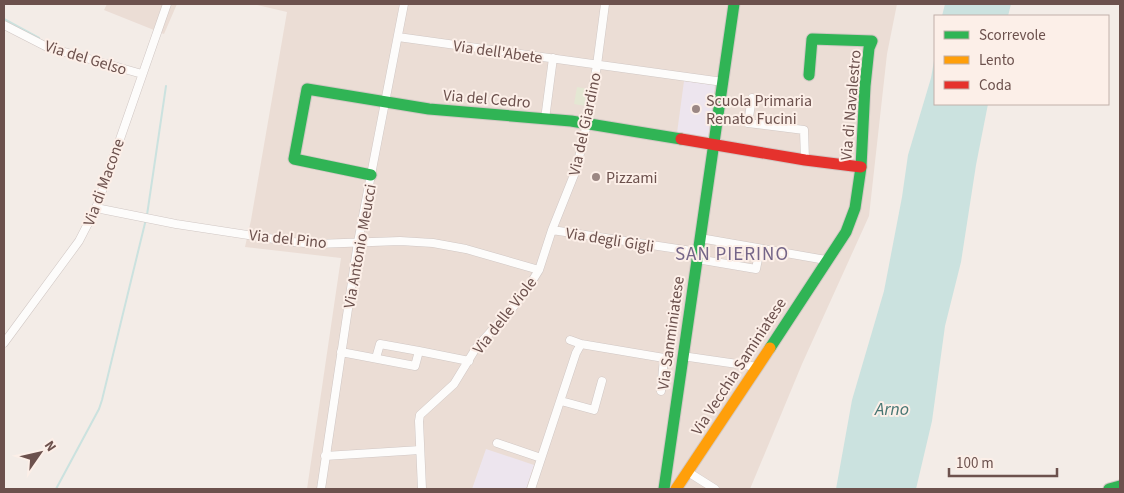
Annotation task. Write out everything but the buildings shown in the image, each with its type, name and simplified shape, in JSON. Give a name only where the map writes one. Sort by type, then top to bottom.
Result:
[{"type":"street","name":"Via di Macone","points":[[4,342],[79,242],[96,208],[167,4]]},
{"type":"street","name":"Via Antonio Meucci","points":[[321,489],[358,242],[404,4]]},
{"type":"street","name":"Via del Giardino","points":[[539,270],[552,230],[576,170],[587,124],[605,4]]},
{"type":"street","name":"Via Sanminiatese","points":[[664,489],[734,4]]},
{"type":"street","name":"Via del Gelso","points":[[4,25],[47,48],[142,74]]},
{"type":"street","name":"Via dell'Abete","points":[[398,37],[723,82]]},
{"type":"street","name":"Via di Navalestro","points":[[809,75],[812,39],[872,41],[869,48],[865,86],[861,167],[855,208],[846,232],[826,260]]},
{"type":"street","points":[[545,119],[554,58]]},
{"type":"street","name":"Via del Cedro","points":[[371,175],[294,159],[307,89],[429,109],[587,124],[805,160],[861,167]]},
{"type":"street","points":[[752,98],[748,123],[804,130],[805,160]]},
{"type":"street","name":"Via del Pino","points":[[96,208],[176,224],[294,242],[316,244],[400,241],[433,243],[466,249],[539,270]]},
{"type":"street","name":"Via degli Gigli","points":[[552,230],[697,256],[756,269],[760,249]]},
{"type":"street","points":[[700,238],[826,260]]},
{"type":"street","name":"Via Vecchia Saminiatese","points":[[676,489],[758,367],[826,260]]},
{"type":"street","name":"Via delle Viole","points":[[422,489],[418,421],[420,415],[454,384],[483,339],[514,306],[539,270]]},
{"type":"street","points":[[570,340],[581,344],[664,358],[661,391]]},
{"type":"street","points":[[376,358],[380,344],[469,361]]},
{"type":"street","points":[[531,489],[576,352],[581,344]]},
{"type":"street","points":[[341,352],[415,366],[419,350]]},
{"type":"street","points":[[682,356],[758,367]]},
{"type":"street","points":[[561,401],[594,410],[602,381]]},
{"type":"street","points":[[497,444],[541,458]]},
{"type":"street","points":[[325,456],[420,450]]},
{"type":"street","points":[[688,472],[715,489]]},
{"type":"street","points":[[1108,489],[1120,486]]},
{"type":"shaded area","points":[[107,4],[177,4],[164,34],[104,10]]},
{"type":"shaded area","points":[[253,4],[897,4],[887,54],[869,216],[802,364],[750,489],[307,489],[341,258],[245,247],[287,12]]},
{"type":"shaded area","name":"Scuola Primaria Renato Fucini","points":[[684,81],[715,85],[708,138],[677,133]]},
{"type":"shaded area","points":[[486,449],[534,465],[526,489],[472,489]]},
{"type":"green space","points":[[577,87],[588,89],[586,106],[574,104]]},
{"type":"water","points":[[945,4],[1011,4],[1008,15],[942,15]]},
{"type":"water","name":"Arno","points":[[934,61],[934,105],[988,105],[976,165],[961,262],[945,326],[932,421],[916,489],[836,489],[852,400],[884,291],[908,155],[931,78]]},
{"type":"waterway","points":[[4,19],[39,38]]},
{"type":"waterway","points":[[147,215],[166,86]]},
{"type":"waterway","points":[[56,489],[99,409],[146,219]]},
{"type":"traffic: fast","points":[[664,489],[734,4]]},
{"type":"traffic: fast","points":[[770,348],[846,232],[855,208],[861,167],[865,86],[869,48],[872,41],[812,39],[809,75]]},
{"type":"traffic: fast","points":[[371,175],[294,159],[307,89],[429,109],[571,121],[681,139]]},
{"type":"traffic: fast","points":[[1109,489],[1120,486]]},
{"type":"traffic: slow","points":[[676,489],[770,348]]},
{"type":"traffic: jam","points":[[681,139],[805,160],[861,167]]},
{"type":"place","name":"Scuola Primaria Renato Fucini","points":[[696,109]]},
{"type":"place","name":"Pizzami","points":[[596,177]]},
{"type":"district","name":"SAN PIERINO","points":[[732,253]]}]
